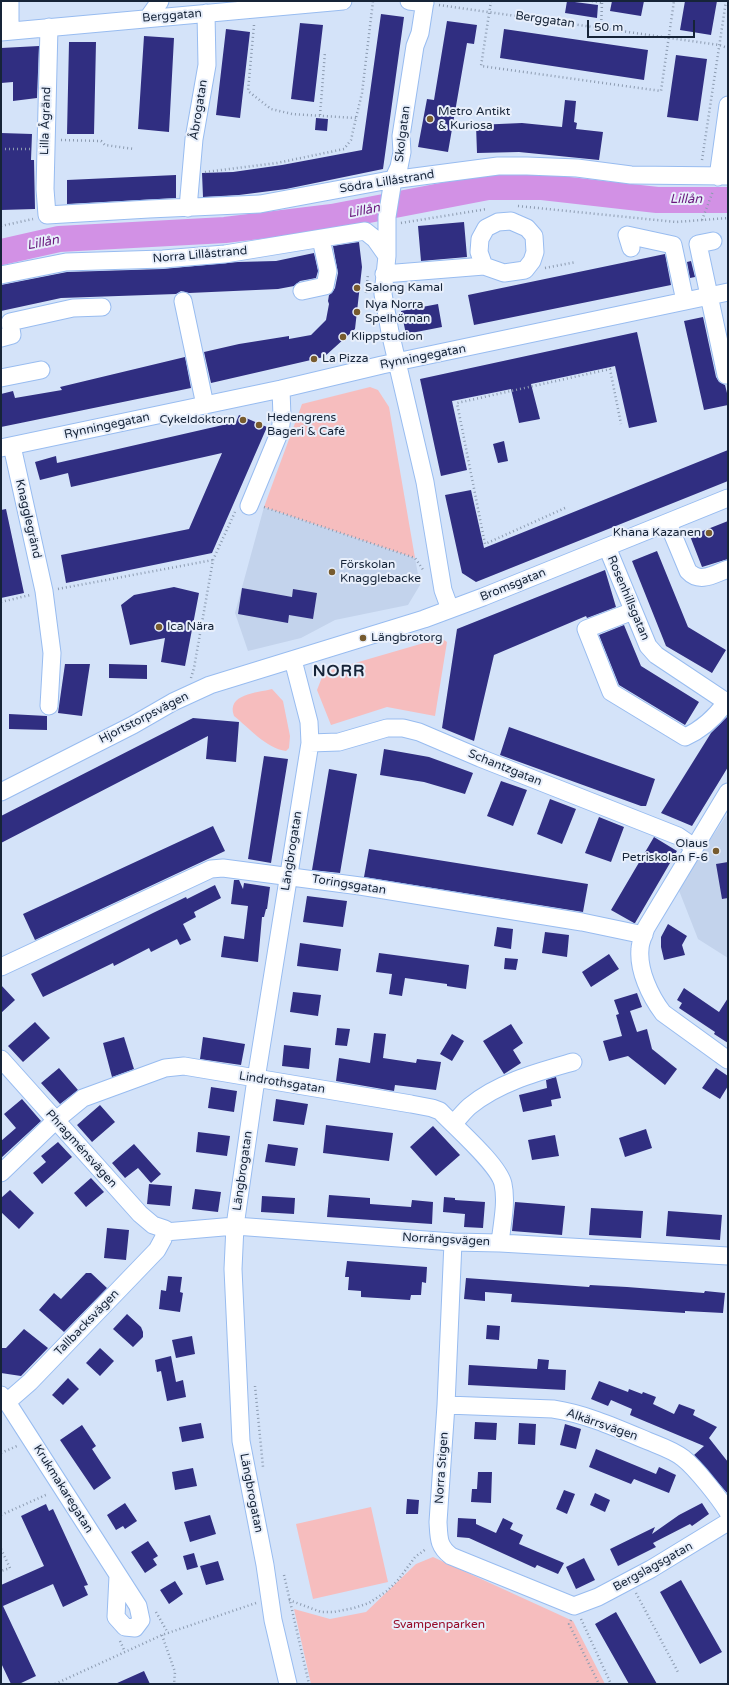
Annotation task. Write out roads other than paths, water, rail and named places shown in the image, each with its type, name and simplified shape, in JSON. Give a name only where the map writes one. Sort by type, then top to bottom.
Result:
[{"type":"street","points":[[6,31],[10,1]]},
{"type":"street","points":[[148,18],[160,1]]},
{"type":"street","name":"Berggatan","points":[[6,31],[312,2],[343,1]]},
{"type":"street","name":"Skolgatan","points":[[397,361],[383,304],[383,284],[392,220],[391,188],[399,167],[402,152],[401,136],[415,46],[420,33],[420,2]]},
{"type":"street","name":"Åbrogatan","points":[[188,208],[194,139],[206,65],[206,13]]},
{"type":"street","name":"Lilla Ågränd","points":[[47,215],[45,189],[49,27]]},
{"type":"street","points":[[720,180],[728,105]]},
{"type":"street","name":"Södra Lillåstrand","points":[[47,215],[260,204],[391,188],[472,169],[527,166],[577,168],[631,175],[700,177],[720,180]]},
{"type":"street","points":[[384,274],[484,266],[504,274],[525,270],[532,261],[535,252],[534,236],[527,228],[511,221],[498,222],[486,228],[480,238],[480,252],[484,266]]},
{"type":"street","name":"Norra Lillåstrand","points":[[1,275],[66,262],[197,257],[257,250],[365,231],[375,239],[387,256]]},
{"type":"street","points":[[631,248],[627,235],[673,244],[685,301]]},
{"type":"street","points":[[302,291],[325,286],[328,271],[321,239]]},
{"type":"street","points":[[713,240],[698,244],[726,375]]},
{"type":"street","name":"Rynningegatan","points":[[6,447],[281,389],[397,361],[461,349],[728,292]]},
{"type":"street","points":[[183,301],[205,405]]},
{"type":"street","points":[[1,338],[12,335],[10,322],[73,308],[102,307]]},
{"type":"street","points":[[397,361],[425,482],[443,590],[450,609]]},
{"type":"street","points":[[1,378],[41,370]]},
{"type":"street","points":[[249,506],[280,431],[282,418],[281,389]]},
{"type":"street","name":"Knagglegränd","points":[[6,447],[44,591],[52,653],[49,706]]},
{"type":"street","name":"Bromsgatan","points":[[293,660],[424,619],[728,498]]},
{"type":"street","points":[[668,522],[688,571],[692,576],[704,578],[728,569]]},
{"type":"street","name":"Rosenhillsgatan","points":[[607,547],[648,646],[656,655],[727,702]]},
{"type":"street","points":[[633,611],[586,629],[611,692],[685,737],[704,728],[718,714],[727,702]]},
{"type":"street","name":"Hjortstorpsvägen","points":[[1,792],[192,693],[235,676],[293,660]]},
{"type":"street","name":"Längbrogatan","points":[[288,1684],[273,1620],[271,1601],[241,1441],[233,1269],[235,1226],[256,1079],[310,743],[309,722],[293,660]]},
{"type":"street","name":"Schantzgatan","points":[[310,743],[339,742],[387,728],[402,728],[419,732],[480,758],[678,836],[694,847]]},
{"type":"street","points":[[728,792],[646,928],[640,947],[640,957],[646,981],[662,1013],[728,1060]]},
{"type":"street","name":"Toringsgatan","points":[[1,967],[211,869],[223,868],[288,876],[574,921],[644,935]]},
{"type":"street","name":"Phragménsvägen","points":[[1,1059],[140,1214],[153,1225],[165,1229],[165,1232]]},
{"type":"street","points":[[453,1124],[470,1106],[496,1089],[541,1071],[573,1062]]},
{"type":"street","name":"Lindrothsgatan","points":[[1,1173],[55,1121],[83,1098],[165,1068],[184,1066],[432,1108],[440,1111],[498,1170],[503,1184],[504,1206],[500,1243]]},
{"type":"street","name":"Norrängsvägen","points":[[165,1232],[235,1226],[453,1242],[500,1243],[728,1256]]},
{"type":"street","name":"Tallbacksvägen","points":[[4,1398],[30,1382],[157,1250],[165,1232]]},
{"type":"street","name":"Norra Stigen","points":[[453,1242],[446,1405],[438,1522],[439,1540],[443,1550],[451,1556],[575,1606]]},
{"type":"street","name":"Krukmakaregatan","points":[[4,1398],[118,1576]]},
{"type":"street","name":"Alkärrsvägen","points":[[446,1405],[553,1409],[567,1411],[626,1432],[670,1450],[684,1458],[697,1472],[728,1512]]},
{"type":"street","name":"Bergslagsgatan","points":[[575,1606],[598,1597],[682,1552],[728,1522]]},
{"type":"waterway","name":"Lillån","points":[[1,252],[59,239],[225,230],[332,217],[488,187],[542,187],[657,200],[728,200]]},
{"type":"place","name":"Metro Antikt & Kuriosa","points":[[430,119]]},
{"type":"place","name":"Salong Kamal","points":[[357,288]]},
{"type":"place","name":"Nya Norra Spelhörnan","points":[[357,312]]},
{"type":"place","name":"Klippstudion","points":[[343,337]]},
{"type":"place","name":"La Pizza","points":[[314,359]]},
{"type":"place","name":"Cykeldoktorn","points":[[243,420]]},
{"type":"place","name":"Hedengrens Bageri & Café","points":[[259,425]]},
{"type":"place","name":"Khana Kazanen","points":[[709,533]]},
{"type":"place","name":"Förskolan Knagglebacke","points":[[332,572]]},
{"type":"place","name":"Ica Nära","points":[[159,627]]},
{"type":"place","name":"Längbrotorg","points":[[363,638]]},
{"type":"place","name":"Olaus Petriskolan F-6","points":[[716,851]]},
{"type":"district","name":"NORR","points":[[339,672]]},
{"type":"park label","name":"Svampenparken","points":[[439,1625]]}]
